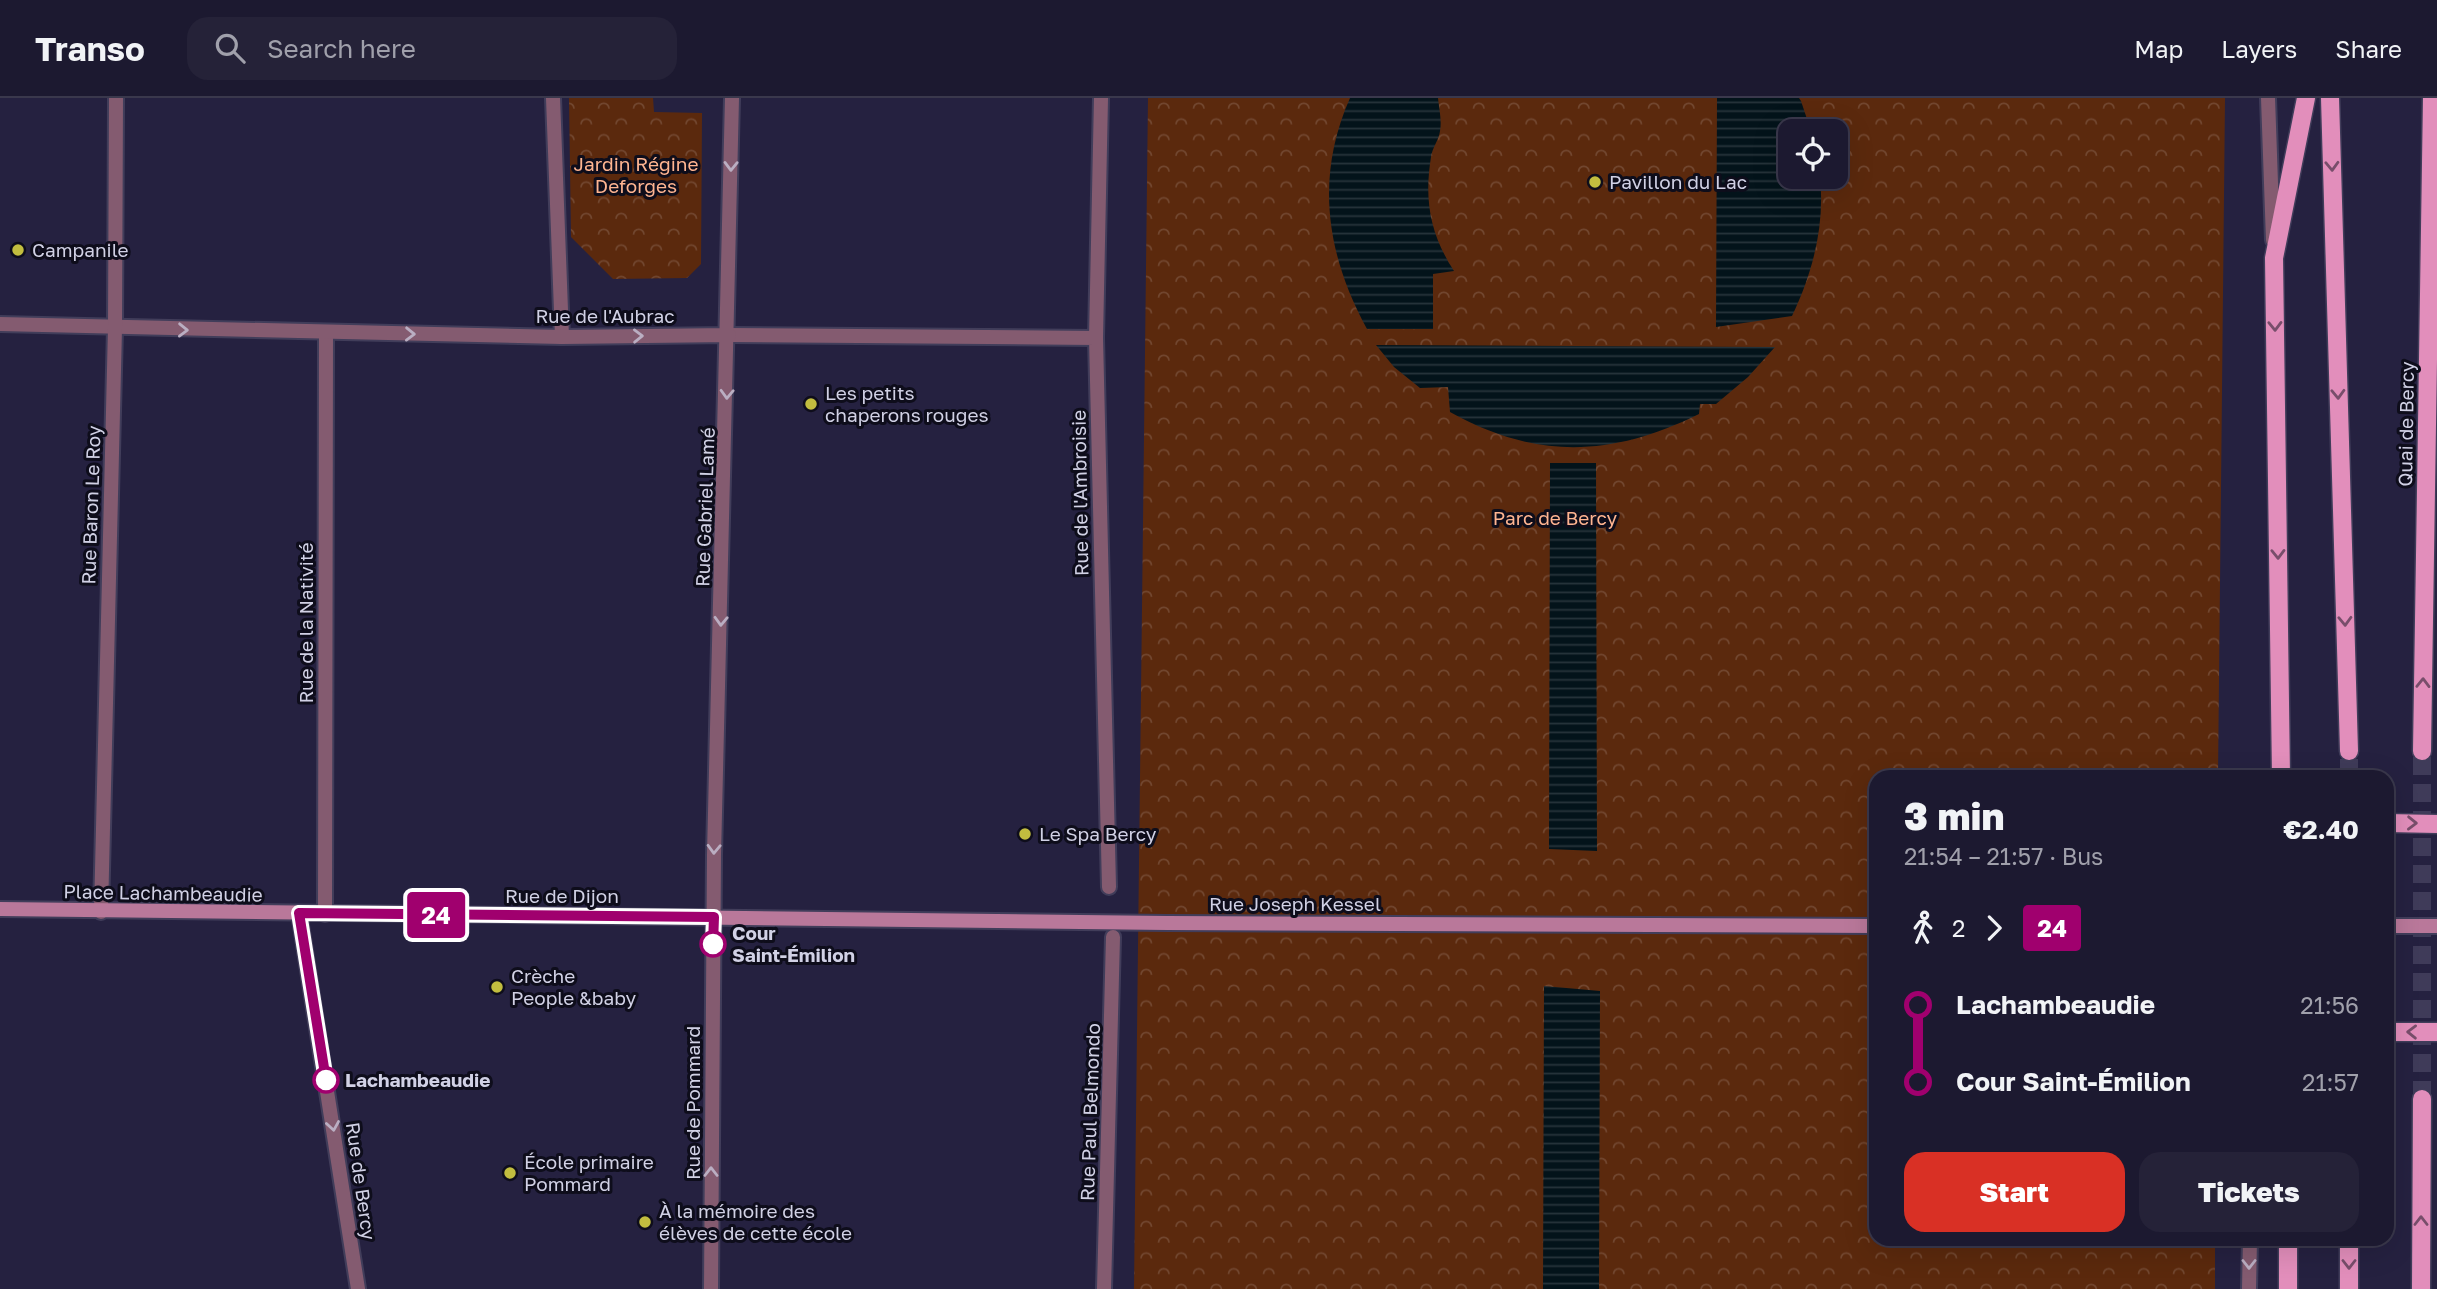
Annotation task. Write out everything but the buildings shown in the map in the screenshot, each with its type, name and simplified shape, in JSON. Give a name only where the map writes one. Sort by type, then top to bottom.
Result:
[{"type":"main road","points":[[2281,770],[2274,258],[2306,98]]},
{"type":"main road","points":[[2330,98],[2349,751]]},
{"type":"main road","name":"Quai de Bercy","points":[[2422,751],[2432,98]]},
{"type":"main road","points":[[2394,823],[2437,824]]},
{"type":"main road","name":"Place Lachambeaudie","points":[[0,909],[325,914]]},
{"type":"main road","name":"Rue de Dijon","points":[[325,914],[714,917]]},
{"type":"main road","name":"Rue Joseph Kessel","points":[[714,917],[1181,923],[1869,926]]},
{"type":"main road","points":[[2394,926],[2437,926]]},
{"type":"main road","points":[[2394,1032],[2437,1032]]},
{"type":"main road","points":[[2421,1289],[2422,1099]]},
{"type":"main road","points":[[2288,1246],[2288,1289]]},
{"type":"main road","points":[[2349,1246],[2349,1289]]},
{"type":"street","name":"Rue Baron Le Roy","points":[[101,912],[115,328],[116,98]]},
{"type":"street","points":[[553,98],[562,337]]},
{"type":"street","name":"Rue Gabriel Lamé","points":[[714,917],[729,335],[732,98]]},
{"type":"street","name":"Rue de l'Ambroisie","points":[[1101,98],[1096,338],[1109,887]]},
{"type":"street","points":[[2268,98],[2274,258]]},
{"type":"street","name":"Rue de l'Aubrac","points":[[0,324],[562,337],[729,335],[1096,338]]},
{"type":"street","name":"Rue de la Nativité","points":[[325,914],[326,333]]},
{"type":"street","name":"Rue de Bercy","points":[[299,913],[358,1289]]},
{"type":"street","name":"Rue de Pommard","points":[[711,1289],[714,917]]},
{"type":"street","name":"Rue Paul Belmondo","points":[[1104,1289],[1113,937]]},
{"type":"street","points":[[2249,1289],[2250,1246]]},
{"type":"green space","name":"Jardin Régine Deforges","points":[[569,98],[653,98],[654,112],[702,113],[701,264],[687,278],[613,279],[571,237]]},
{"type":"green space","name":"Parc de Bercy","points":[[1148,98],[2225,98],[2218,770],[1869,770],[1869,1246],[2215,1246],[2215,1289],[1134,1289]]},
{"type":"shaded area","points":[[1350,98],[1438,98],[1441,127],[1431,157],[1429,202],[1439,244],[1454,271],[1433,274],[1433,329],[1367,329],[1342,272],[1334,244],[1329,186],[1332,157]]},
{"type":"shaded area","points":[[1717,98],[1799,98],[1807,119],[1778,119],[1778,189],[1821,189],[1819,230],[1806,282],[1792,316],[1716,327]]},
{"type":"shaded area","points":[[1376,345],[1775,347],[1748,377],[1716,404],[1700,404],[1699,414],[1635,439],[1574,447],[1513,439],[1482,428],[1450,412],[1448,387],[1420,388],[1394,367]]},
{"type":"shaded area","points":[[1550,463],[1596,463],[1597,851],[1549,849]]},
{"type":"shaded area","points":[[1544,986],[1600,991],[1599,1289],[1543,1289]]},
{"type":"tunnel","points":[[2349,751],[2349,770]]},
{"type":"tunnel","points":[[2422,751],[2422,1099]]},
{"type":"bus line","name":"24","points":[[326,1080],[299,913],[714,917],[713,944]]},
{"type":"place","name":"Pavillon du Lac","points":[[1595,182]]},
{"type":"place","name":"Campanile","points":[[18,250]]},
{"type":"place","name":"Les petits chaperons rouges","points":[[811,404]]},
{"type":"place","name":"Le Spa Bercy","points":[[1025,834]]},
{"type":"place","name":"Cour Saint-Émilion","points":[[713,944]]},
{"type":"place","name":"Crèche People &baby","points":[[497,987]]},
{"type":"place","name":"Lachambeaudie","points":[[326,1080]]},
{"type":"place","name":"École primaire Pommard","points":[[510,1173]]},
{"type":"place","name":"À la mémoire des élèves de cette école","points":[[645,1222]]}]
